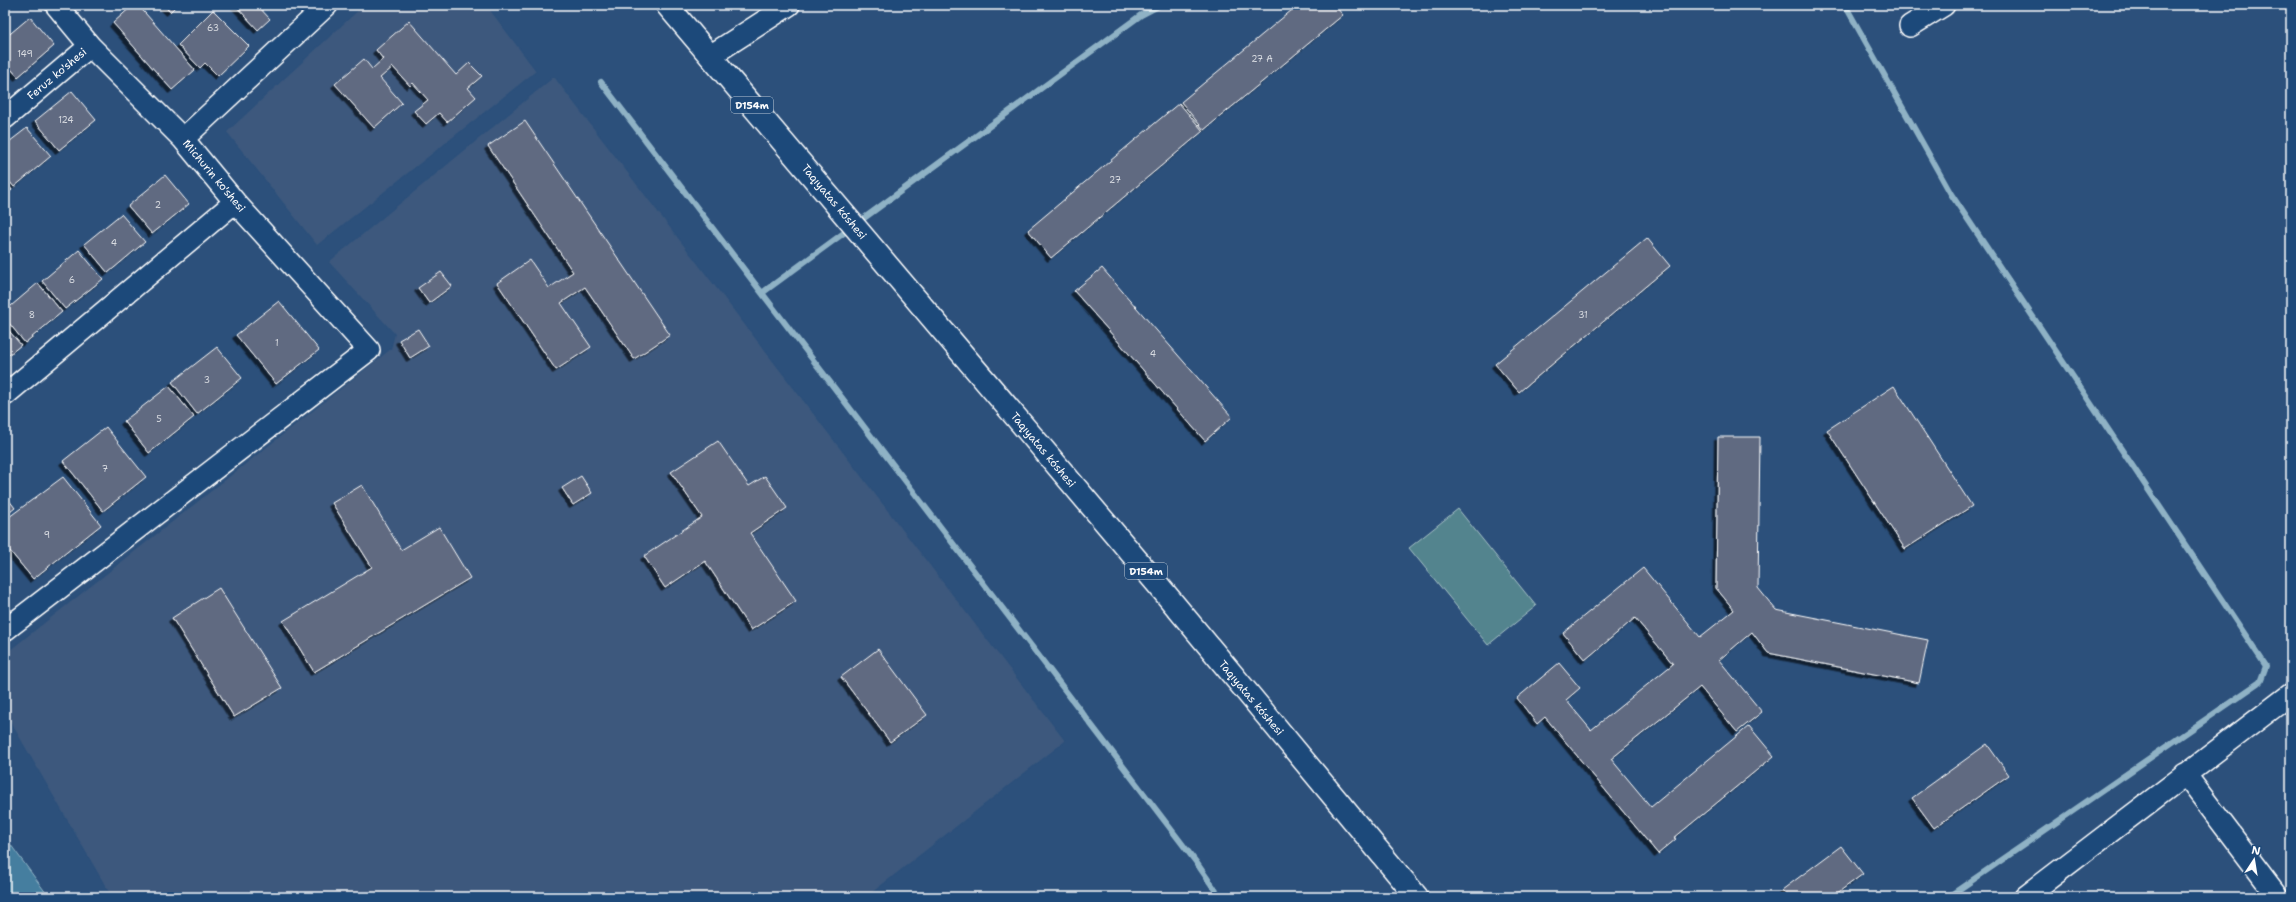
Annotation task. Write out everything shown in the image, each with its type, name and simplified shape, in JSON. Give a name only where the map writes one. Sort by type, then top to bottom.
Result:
[{"type":"main road","name":"Taqıyatas kóshesi","points":[[666,5],[1159,586],[1417,897]]},
{"type":"street","name":"Michurin ko'shesi","points":[[5,630],[369,350],[235,202],[184,139],[90,46],[56,5]]},
{"type":"street","points":[[184,139],[327,5]]},
{"type":"street","points":[[710,56],[789,5]]},
{"type":"street","points":[[1910,26],[1944,5]]},
{"type":"street","name":"Feruz ko'shesi","points":[[5,118],[90,46]]},
{"type":"street","points":[[5,395],[235,202]]},
{"type":"street","points":[[2025,897],[2291,694]]},
{"type":"street","points":[[2185,774],[2278,897]]},
{"type":"shaded area","points":[[364,5],[486,5],[536,71],[317,245],[227,132]]},
{"type":"shaded area","points":[[554,77],[1065,741],[866,897],[112,897],[5,712],[5,654],[391,349],[395,334],[329,262]]},
{"type":"shaded area","points":[[5,837],[49,897],[9,897],[5,890]]},
{"type":"green space","points":[[1458,509],[1536,606],[1488,645],[1409,548]]},
{"type":"building","points":[[133,5],[138,5],[195,70],[172,90],[113,23]]},
{"type":"building","points":[[163,5],[177,5],[170,12]]},
{"type":"building","points":[[235,5],[257,5],[270,19],[258,30]]},
{"type":"building","points":[[1298,5],[1334,5],[1343,15],[1204,130],[1181,102]]},
{"type":"building","points":[[213,10],[249,46],[218,76],[205,63],[200,68],[178,45]]},
{"type":"building","points":[[30,17],[54,46],[18,77],[5,62],[5,38]]},
{"type":"building","points":[[409,21],[456,75],[469,63],[482,76],[468,88],[476,97],[447,122],[439,113],[426,124],[414,111],[428,100],[413,83],[410,86],[393,67],[380,78],[402,103],[374,128],[335,84],[364,59],[372,69],[383,59],[376,50]]},
{"type":"building","points":[[72,91],[96,120],[59,150],[35,121]]},
{"type":"building","points":[[1179,103],[1203,131],[1051,258],[1028,230]]},
{"type":"building","points":[[525,121],[670,335],[634,359],[585,287],[561,303],[591,347],[556,370],[497,283],[530,260],[549,288],[573,272],[488,146]]},
{"type":"building","points":[[27,128],[51,156],[14,187],[5,176],[5,145]]},
{"type":"building","points":[[165,175],[189,204],[152,234],[128,206]]},
{"type":"building","points":[[5,181],[12,190],[5,196]]},
{"type":"building","points":[[121,214],[145,242],[108,273],[84,244]]},
{"type":"building","points":[[1647,238],[1670,266],[1519,392],[1495,364]]},
{"type":"building","points":[[79,250],[103,279],[65,309],[42,281]]},
{"type":"building","points":[[1102,268],[1232,417],[1205,441],[1074,291]]},
{"type":"building","points":[[441,272],[452,286],[429,303],[418,288]]},
{"type":"building","points":[[38,283],[62,312],[25,343],[5,318],[5,311]]},
{"type":"building","points":[[279,301],[319,350],[276,384],[236,335]]},
{"type":"building","points":[[5,326],[21,345],[5,358]]},
{"type":"building","points":[[418,329],[429,346],[410,358],[399,340]]},
{"type":"building","points":[[217,347],[242,378],[197,414],[172,382]]},
{"type":"building","points":[[169,386],[194,417],[149,453],[124,421]]},
{"type":"building","points":[[1894,386],[1972,506],[1905,549],[1827,430]]},
{"type":"building","points":[[106,427],[146,477],[103,511],[63,461]]},
{"type":"building","points":[[1718,437],[1760,437],[1758,588],[1776,610],[1928,640],[1919,683],[1768,653],[1752,632],[1719,660],[1762,712],[1737,732],[1700,687],[1611,759],[1651,807],[1749,726],[1774,756],[1674,838],[1676,839],[1658,854],[1545,717],[1537,724],[1517,698],[1559,663],[1580,688],[1566,700],[1591,730],[1673,664],[1635,618],[1585,660],[1563,633],[1643,568],[1700,637],[1734,610],[1716,588]]},
{"type":"building","points":[[718,441],[749,486],[765,476],[787,508],[750,533],[796,601],[751,630],[705,561],[665,588],[644,556],[702,517],[671,472]]},
{"type":"building","points":[[581,476],[592,493],[573,505],[562,488]]},
{"type":"building","points":[[63,477],[101,525],[33,579],[5,545],[5,520]]},
{"type":"building","points":[[362,485],[401,550],[439,527],[470,578],[314,672],[283,621],[372,567],[332,503]]},
{"type":"building","points":[[5,495],[15,508],[5,516]]},
{"type":"building","points":[[219,588],[282,688],[234,717],[172,618]]},
{"type":"building","points":[[878,649],[927,715],[890,742],[841,677]]},
{"type":"building","points":[[1987,744],[2009,775],[1934,828],[1912,798]]},
{"type":"building","points":[[1841,846],[1863,874],[1832,897],[1788,897],[1782,890]]},
{"type":"waterway","points":[[762,293],[1141,15],[1160,5]]},
{"type":"waterway","points":[[1845,5],[1951,194],[2266,666],[2260,682],[1948,897]]},
{"type":"waterway","points":[[601,82],[1196,862],[1220,897]]}]
